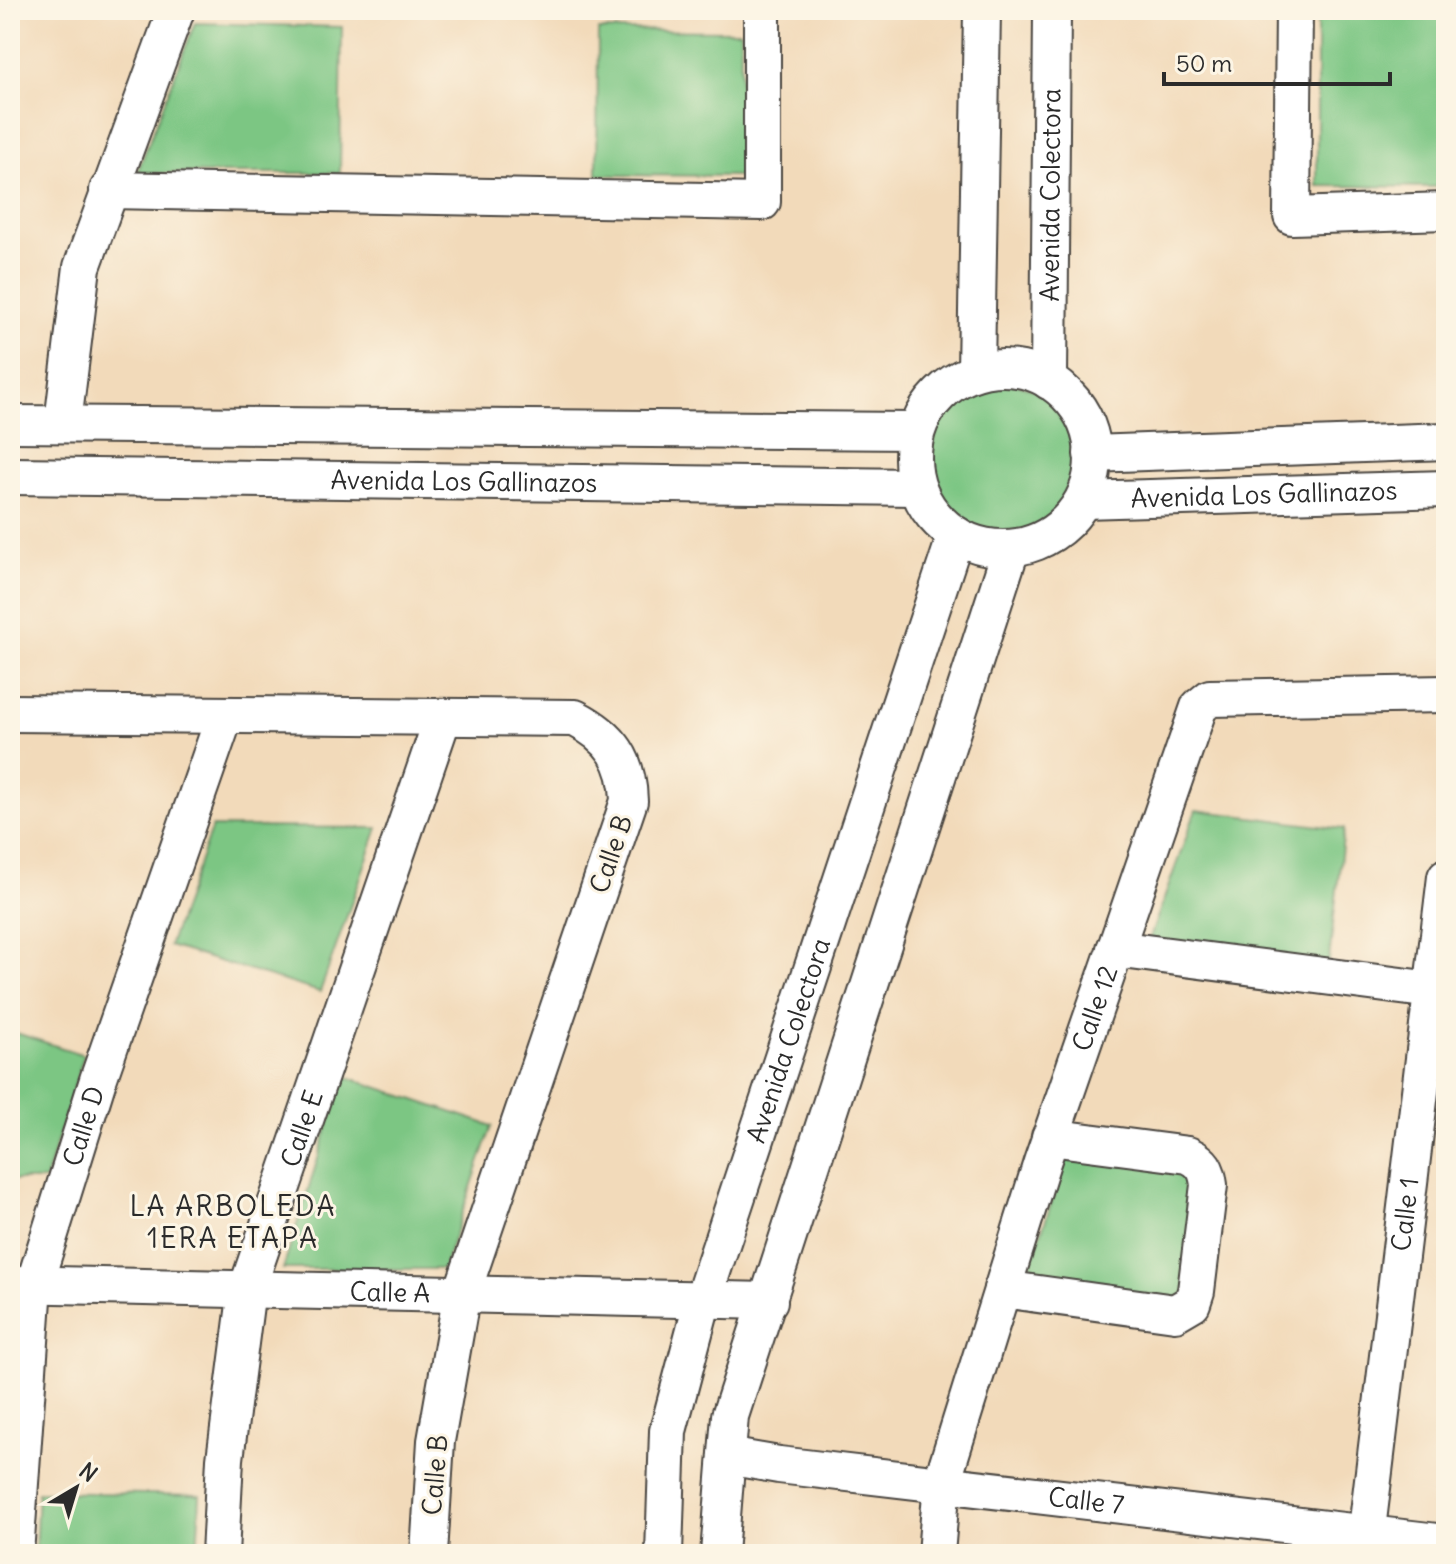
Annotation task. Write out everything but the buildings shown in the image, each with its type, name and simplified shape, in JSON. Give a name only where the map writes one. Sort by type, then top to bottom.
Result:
[{"type":"street","points":[[63,423],[82,267],[176,10]]},
{"type":"street","points":[[108,190],[762,202],[762,10]]},
{"type":"street","points":[[976,371],[982,10]]},
{"type":"street","name":"Avenida Colectora","points":[[1049,381],[1052,10]]},
{"type":"street","points":[[1294,10],[1292,216],[1446,211]]},
{"type":"street","points":[[1006,368],[1036,374],[1049,381],[1063,390],[1081,412],[1092,441],[1093,471],[1084,500],[1066,524],[1041,540],[1011,549],[981,546],[956,535],[932,515],[916,487],[911,459],[916,431],[928,406],[949,384],[976,371],[1006,368]]},
{"type":"street","name":"Avenida Los Gallinazos","points":[[10,424],[916,431]]},
{"type":"street","name":"Avenida Los Gallinazos","points":[[1092,454],[1446,441]]},
{"type":"street","name":"Avenida Los Gallinazos","points":[[10,476],[916,487]]},
{"type":"street","name":"Avenida Los Gallinazos","points":[[1084,500],[1446,489]]},
{"type":"street","name":"Avenida Colectora","points":[[664,1554],[668,1431],[703,1299],[956,535]]},
{"type":"street","points":[[719,1554],[730,1416],[1011,549]]},
{"type":"street","name":"Calle 12","points":[[936,1554],[942,1482],[1050,1137],[1199,707],[1210,698],[1446,694]]},
{"type":"street","name":"Calle B","points":[[10,713],[575,718],[599,731],[617,750],[628,776],[629,801],[462,1293],[436,1441],[429,1554]]},
{"type":"street","name":"Calle D","points":[[15,1554],[22,1285],[98,1080],[225,715]]},
{"type":"street","name":"Calle E","points":[[220,1554],[225,1459],[247,1289],[443,717]]},
{"type":"street","name":"Calle 1","points":[[1365,1544],[1446,877]]},
{"type":"street","points":[[1115,949],[1432,990]]},
{"type":"street","points":[[1002,1289],[1175,1313],[1192,1303],[1196,1291],[1209,1185],[1207,1170],[1198,1160],[1188,1155],[1050,1137]]},
{"type":"street","name":"Calle A","points":[[22,1285],[769,1301]]},
{"type":"street","name":"Calle 7","points":[[727,1456],[779,1465],[942,1482],[1365,1544],[1446,1543]]},
{"type":"green space","points":[[1317,15],[1446,16],[1446,187],[1317,186]]},
{"type":"green space","points":[[195,23],[342,27],[340,173],[137,173]]},
{"type":"green space","points":[[598,30],[741,31],[740,176],[597,175]]},
{"type":"green space","points":[[1002,383],[1031,389],[1056,406],[1073,431],[1079,460],[1073,489],[1056,514],[1031,531],[1002,537],[973,531],[948,514],[931,489],[925,460],[931,431],[948,406],[973,389]]},
{"type":"green space","points":[[1196,810],[1344,829],[1328,968],[1147,946]]},
{"type":"green space","points":[[212,827],[378,828],[320,992],[169,946]]},
{"type":"green space","points":[[10,1031],[84,1055],[45,1180],[10,1180]]},
{"type":"green space","points":[[344,1076],[492,1126],[443,1269],[283,1269]]},
{"type":"green space","points":[[1069,1151],[1199,1169],[1184,1300],[1026,1278]]},
{"type":"green space","points":[[38,1492],[200,1495],[197,1554],[35,1554]]},
{"type":"district","name":"LA ARBOLEDA 1ERA ETAPA","points":[[233,1222]]}]
